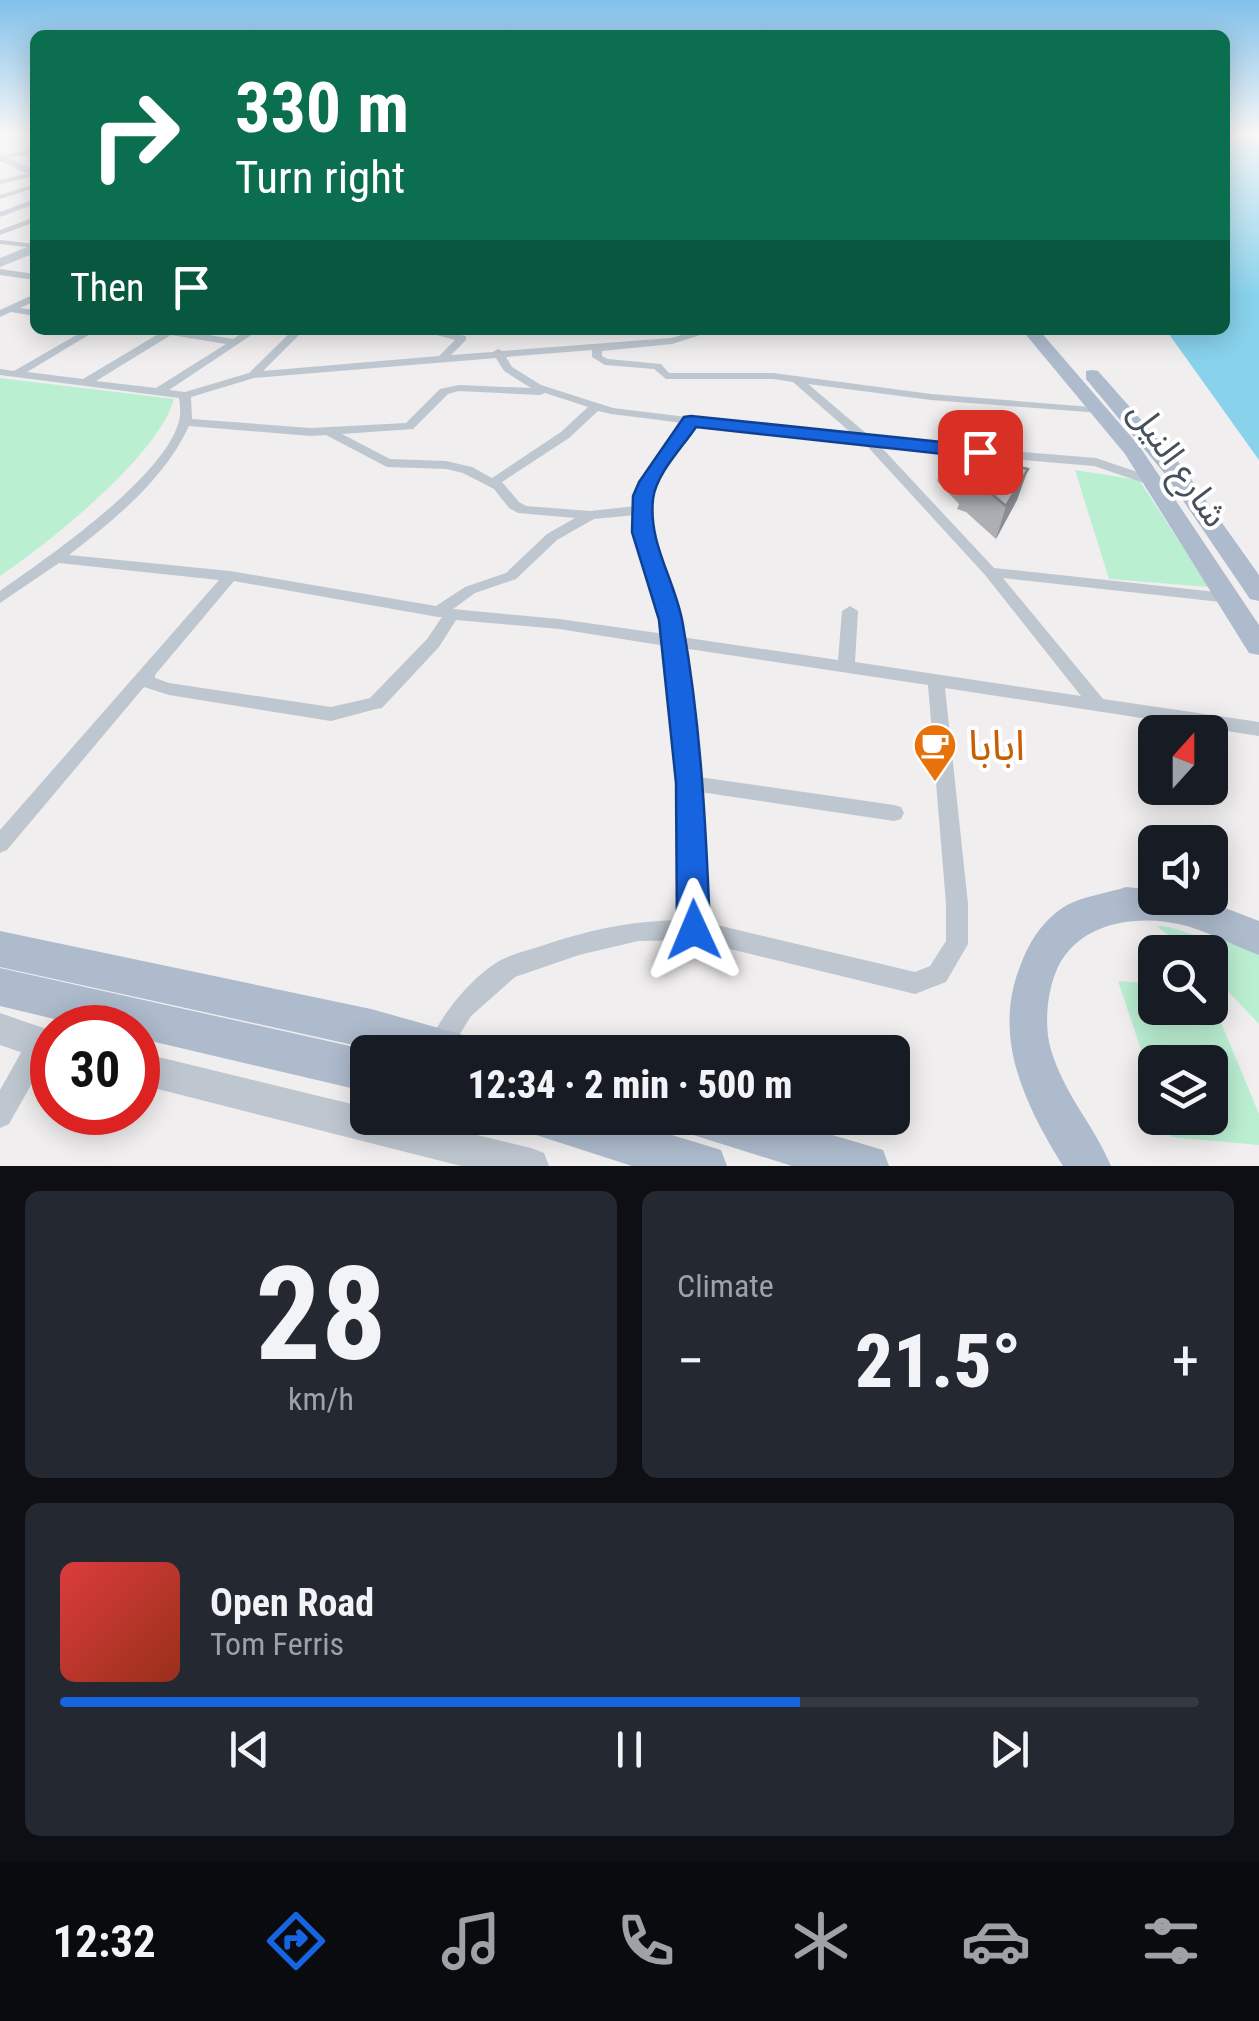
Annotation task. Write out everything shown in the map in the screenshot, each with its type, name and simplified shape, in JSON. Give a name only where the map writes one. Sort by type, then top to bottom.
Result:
[{"type":"main road","points":[[0,263],[30,249]]},
{"type":"main road","name":"شارع النيل","points":[[1034,335],[1134,451],[1259,646]]},
{"type":"main road","name":"شارع النيل","points":[[1054,335],[1173,470],[1259,593]]},
{"type":"main road","points":[[1089,1166],[1048,1103],[1031,1054],[1025,1005],[1032,970],[1048,942],[1072,920],[1102,908],[1138,904],[1179,908],[1215,918],[1259,938]]},
{"type":"main road","points":[[0,949],[383,1035]]},
{"type":"main road","points":[[0,987],[350,1067]]},
{"type":"main road","points":[[602,1135],[705,1166]]},
{"type":"main road","points":[[760,1135],[867,1166]]},
{"type":"street","points":[[0,215],[30,203]]},
{"type":"street","points":[[0,233],[30,221]]},
{"type":"street","points":[[0,225],[30,228]]},
{"type":"street","points":[[0,242],[30,246]]},
{"type":"street","points":[[0,272],[30,276]]},
{"type":"street","points":[[3,310],[30,298]]},
{"type":"street","points":[[3,310],[30,313]]},
{"type":"street","points":[[16,374],[83,335]]},
{"type":"street","points":[[84,383],[165,335]]},
{"type":"street","points":[[195,335],[235,342]]},
{"type":"street","points":[[160,390],[246,335]]},
{"type":"street","points":[[253,375],[294,335]]},
{"type":"street","points":[[444,356],[462,338],[447,335]]},
{"type":"street","points":[[601,335],[597,356],[605,362],[657,366],[666,376],[793,378],[906,394],[1100,410]]},
{"type":"street","points":[[0,372],[186,395],[253,375],[444,356],[672,341],[693,335]]},
{"type":"street","points":[[498,352],[508,369],[548,392],[595,407],[872,443],[1096,462],[1156,483]]},
{"type":"street","points":[[793,378],[818,394],[872,443],[990,572],[1100,707]]},
{"type":"street","points":[[185,422],[330,432],[378,425],[409,426],[439,394],[459,388],[548,392]]},
{"type":"street","points":[[0,598],[56,558],[132,494],[171,451],[190,407],[186,395]]},
{"type":"street","points":[[494,482],[565,435],[595,407]]},
{"type":"street","points":[[691,421],[649,482],[642,510],[647,552],[668,605],[690,783],[694,930]]},
{"type":"street","points":[[330,432],[386,463],[446,465],[494,482],[524,510],[590,515],[642,510]]},
{"type":"street","points":[[1096,462],[1134,451]]},
{"type":"street","points":[[147,676],[146,682],[169,689],[331,714],[376,703],[432,643],[445,613],[470,590],[511,576],[552,537],[590,515]]},
{"type":"street","points":[[56,558],[230,576],[445,613],[559,624],[1259,729]]},
{"type":"street","points":[[990,572],[1231,598]]},
{"type":"street","points":[[0,844],[230,576]]},
{"type":"street","points":[[846,668],[850,611]]},
{"type":"street","points":[[455,1035],[464,1008],[508,968],[579,944],[638,930],[694,930],[914,983],[938,974],[957,944],[957,904],[936,681]]},
{"type":"street","points":[[690,783],[894,813]]},
{"type":"street","points":[[0,1029],[30,1040]]},
{"type":"street","points":[[0,1115],[30,1070]]},
{"type":"street","points":[[160,1073],[531,1166]]},
{"type":"green space","points":[[0,378],[174,399],[147,446],[125,471],[73,520],[0,576]]},
{"type":"green space","points":[[1075,470],[1139,480],[1209,587],[1109,579]]},
{"type":"green space","points":[[1156,926],[1195,935],[1168,935]]},
{"type":"green space","points":[[1228,941],[1259,952],[1259,1024],[1228,991]]},
{"type":"green space","points":[[1118,981],[1138,983],[1138,1025],[1222,1025],[1259,1114],[1259,1145],[1170,1135],[1228,1135],[1228,1045],[1140,1045]]},
{"type":"water","points":[[1230,188],[1259,188],[1259,460],[1170,335],[1230,335]]},
{"type":"building","points":[[945,450],[1028,469],[1006,506],[975,480],[966,478],[969,474]]},
{"type":"place","name":"ابابا","points":[[935,783]]},
{"type":"route","points":[[694,930],[690,783],[671,620],[642,532],[642,510],[649,482],[691,421],[980,452]]}]
